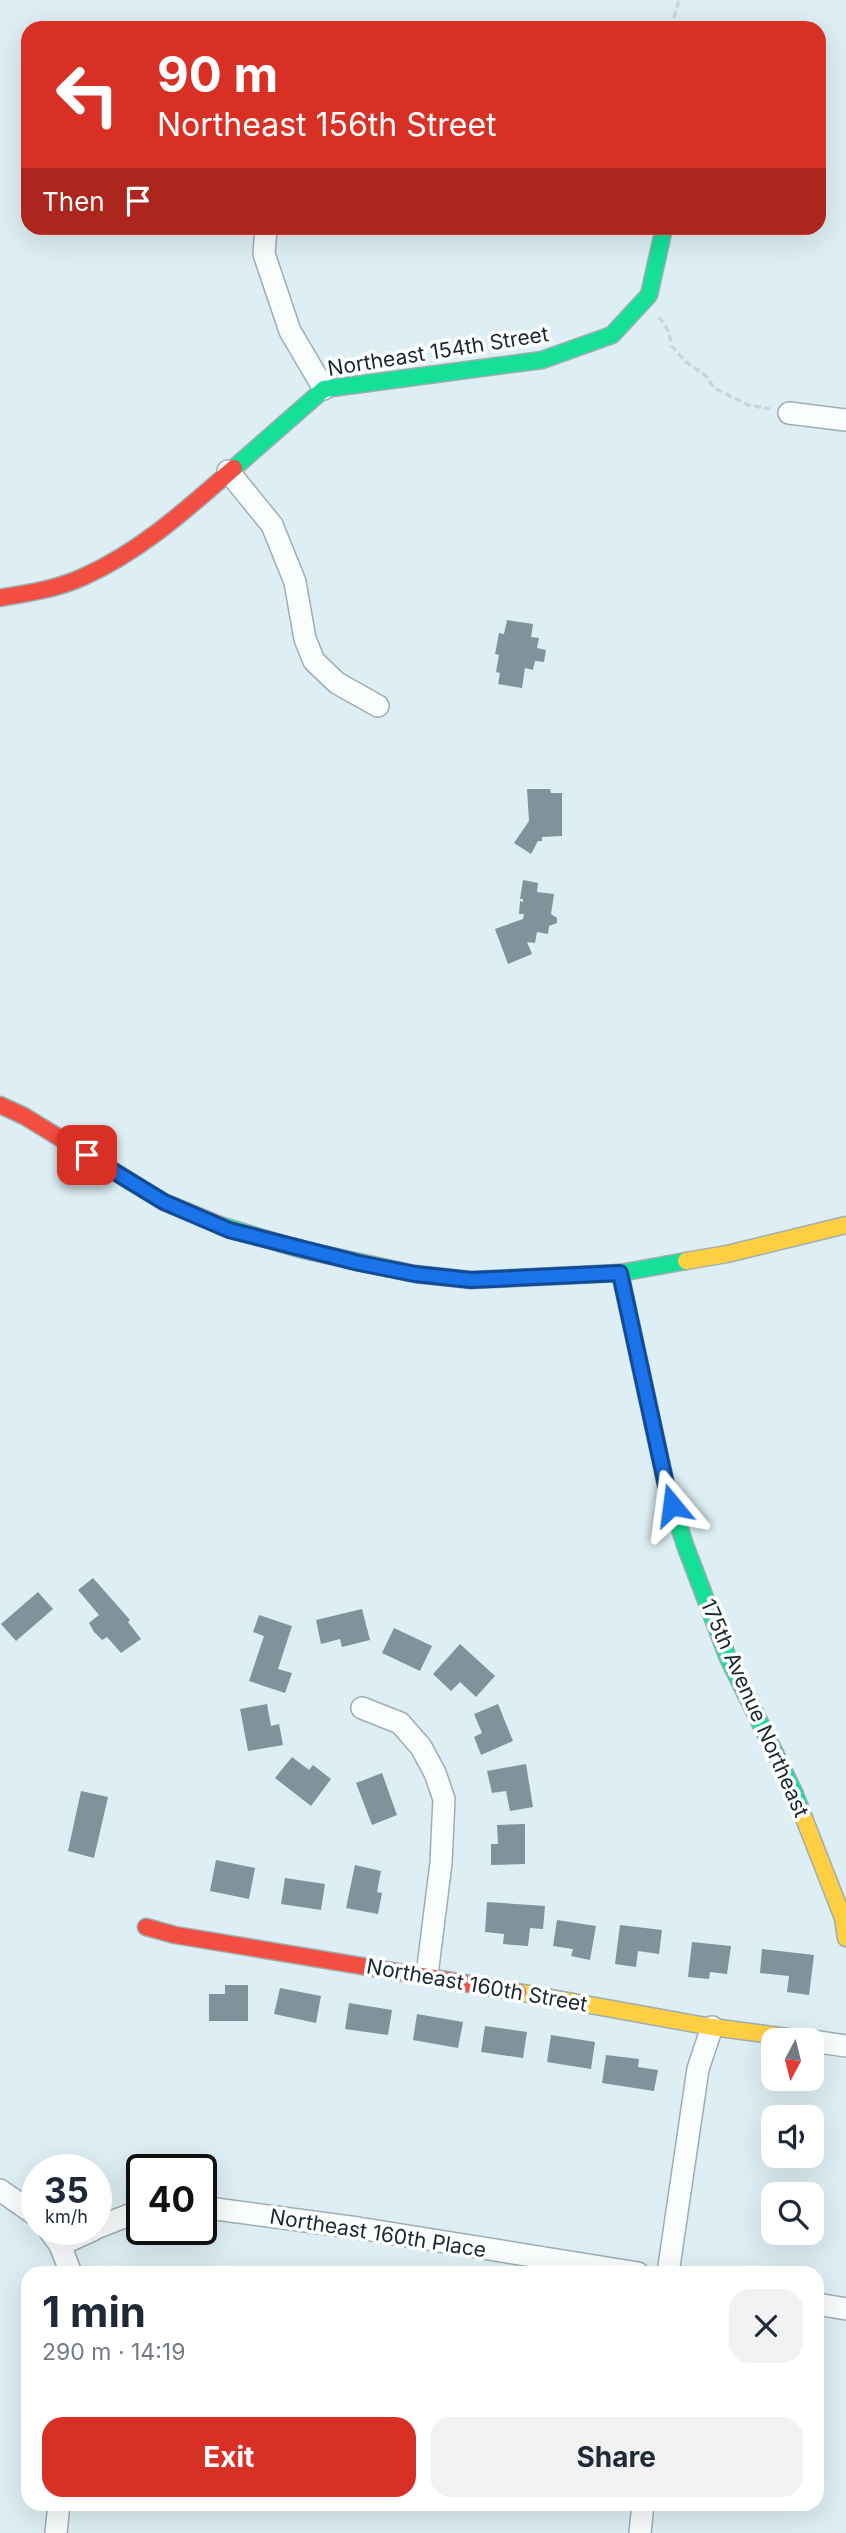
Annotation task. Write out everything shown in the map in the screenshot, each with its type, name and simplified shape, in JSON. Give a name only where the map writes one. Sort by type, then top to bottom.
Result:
[{"type":"street","points":[[265,235],[264,254],[290,331],[324,389]]},
{"type":"street","points":[[643,301],[649,295],[662,235]]},
{"type":"street","name":"Northeast 154th Street","points":[[0,598],[43,590],[83,577],[159,533],[324,389],[542,360],[612,335],[643,301]]},
{"type":"street","points":[[789,413],[846,420]]},
{"type":"street","points":[[228,471],[272,525],[295,582],[305,639],[314,662],[337,683],[378,706]]},
{"type":"street","points":[[0,1105],[24,1116],[164,1202],[229,1230],[299,1249],[415,1274],[471,1280],[620,1273],[727,1254],[846,1225]]},
{"type":"street","name":"175th Avenue Northeast","points":[[620,1273],[666,1485],[685,1545],[728,1658],[793,1792],[843,1917],[846,1938]]},
{"type":"street","points":[[362,1708],[400,1723],[421,1747],[435,1773],[444,1799],[441,1863],[427,1975]]},
{"type":"street","name":"Northeast 160th Street","points":[[146,1927],[175,1935],[427,1975],[761,2034]]},
{"type":"street","points":[[669,2266],[698,2069],[712,2027]]},
{"type":"street","name":"Northeast 160th Street","points":[[824,2041],[845,2041]]},
{"type":"street","points":[[0,2190],[21,2205]]},
{"type":"street","name":"Northeast 160th Place","points":[[217,2209],[358,2228],[594,2266]]},
{"type":"street","points":[[59,2245],[68,2266]]},
{"type":"street","points":[[824,2305],[846,2309]]},
{"type":"street","points":[[56,2533],[59,2511]]},
{"type":"street","points":[[640,2533],[642,2511]]},
{"type":"path","points":[[673,21],[680,0]]},
{"type":"path","points":[[643,301],[668,330],[672,346],[686,362],[705,375],[714,388],[748,405],[789,413]]},
{"type":"building","points":[[507,620],[533,624],[531,637],[539,638],[537,648],[546,650],[544,662],[535,661],[533,670],[525,668],[522,688],[498,684],[500,673],[496,672],[499,655],[495,654],[499,633],[504,634]]},
{"type":"building","points":[[527,789],[550,789],[551,793],[562,793],[562,836],[542,837],[542,841],[538,841],[531,854],[514,843],[529,821]]},
{"type":"building","points":[[523,880],[538,883],[537,892],[554,894],[551,914],[557,918],[557,923],[549,926],[548,934],[537,932],[535,943],[527,942],[532,954],[508,964],[495,929],[523,919],[524,914],[519,914],[520,901],[523,902],[523,899],[520,899]]},
{"type":"building","points":[[93,1578],[130,1620],[128,1622],[141,1639],[121,1653],[107,1637],[102,1640],[89,1623],[99,1615],[78,1590]]},
{"type":"building","points":[[38,1592],[53,1609],[16,1641],[1,1624]]},
{"type":"building","points":[[362,1609],[370,1640],[342,1647],[340,1639],[321,1644],[316,1620]]},
{"type":"building","points":[[259,1615],[292,1626],[278,1669],[292,1673],[285,1693],[249,1681],[264,1636],[253,1632]]},
{"type":"building","points":[[394,1628],[432,1646],[420,1671],[382,1653]]},
{"type":"building","points":[[460,1644],[495,1676],[476,1697],[460,1682],[451,1691],[433,1674]]},
{"type":"building","points":[[267,1704],[271,1726],[279,1724],[283,1745],[248,1751],[240,1709]]},
{"type":"building","points":[[498,1704],[513,1741],[481,1755],[474,1737],[482,1733],[474,1714]]},
{"type":"building","points":[[292,1757],[309,1770],[313,1765],[331,1779],[311,1806],[275,1778]]},
{"type":"building","points":[[526,1764],[533,1807],[510,1811],[506,1791],[492,1793],[487,1771]]},
{"type":"building","points":[[382,1773],[397,1815],[372,1825],[356,1783]]},
{"type":"building","points":[[81,1791],[108,1797],[94,1858],[68,1851]]},
{"type":"building","points":[[525,1824],[525,1864],[491,1865],[491,1844],[498,1844],[497,1825]]},
{"type":"building","points":[[216,1860],[255,1868],[249,1899],[210,1891]]},
{"type":"building","points":[[355,1865],[381,1871],[377,1892],[382,1893],[378,1914],[346,1908]]},
{"type":"building","points":[[285,1878],[325,1884],[321,1910],[281,1904]]},
{"type":"building","points":[[487,1902],[545,1906],[543,1929],[530,1928],[528,1946],[503,1944],[504,1934],[485,1932]]},
{"type":"building","points":[[557,1920],[596,1926],[590,1960],[571,1956],[573,1949],[553,1946]]},
{"type":"building","points":[[620,1925],[662,1930],[659,1954],[638,1951],[636,1967],[615,1964]]},
{"type":"building","points":[[692,1942],[731,1946],[727,1974],[710,1972],[709,1979],[688,1977]]},
{"type":"building","points":[[762,1949],[814,1955],[809,1995],[787,1992],[789,1976],[760,1973]]},
{"type":"building","points":[[225,1985],[248,1985],[248,2021],[209,2021],[209,1994],[225,1994]]},
{"type":"building","points":[[280,1988],[321,1996],[316,2023],[274,2014]]},
{"type":"building","points":[[349,2003],[392,2010],[388,2035],[345,2029]]},
{"type":"building","points":[[417,2014],[463,2022],[458,2048],[413,2040]]},
{"type":"building","points":[[485,2026],[527,2032],[523,2058],[481,2052]]},
{"type":"building","points":[[551,2035],[595,2042],[591,2069],[547,2062]]},
{"type":"building","points":[[606,2055],[639,2059],[638,2067],[658,2070],[654,2091],[602,2083]]},
{"type":"traffic: fast","points":[[234,468],[324,389],[542,360],[612,335],[649,295],[662,235]]},
{"type":"traffic: fast","points":[[220,1225],[299,1249],[415,1274],[471,1280],[620,1273],[686,1261]]},
{"type":"traffic: fast","points":[[620,1273],[666,1485],[685,1545],[728,1658],[794,1792],[804,1818]]},
{"type":"traffic: slow","points":[[686,1261],[727,1254],[846,1225]]},
{"type":"traffic: slow","points":[[804,1818],[843,1918],[846,1938]]},
{"type":"traffic: slow","points":[[518,1992],[761,2034]]},
{"type":"traffic: jam","points":[[0,598],[63,585],[104,567],[163,528],[234,468]]},
{"type":"traffic: jam","points":[[0,1105],[24,1116],[164,1202],[220,1225]]},
{"type":"traffic: jam","points":[[146,1927],[175,1935],[518,1992]]},
{"type":"route","points":[[87,1155],[164,1202],[229,1230],[359,1263],[415,1274],[471,1280],[620,1273],[672,1505]]}]
